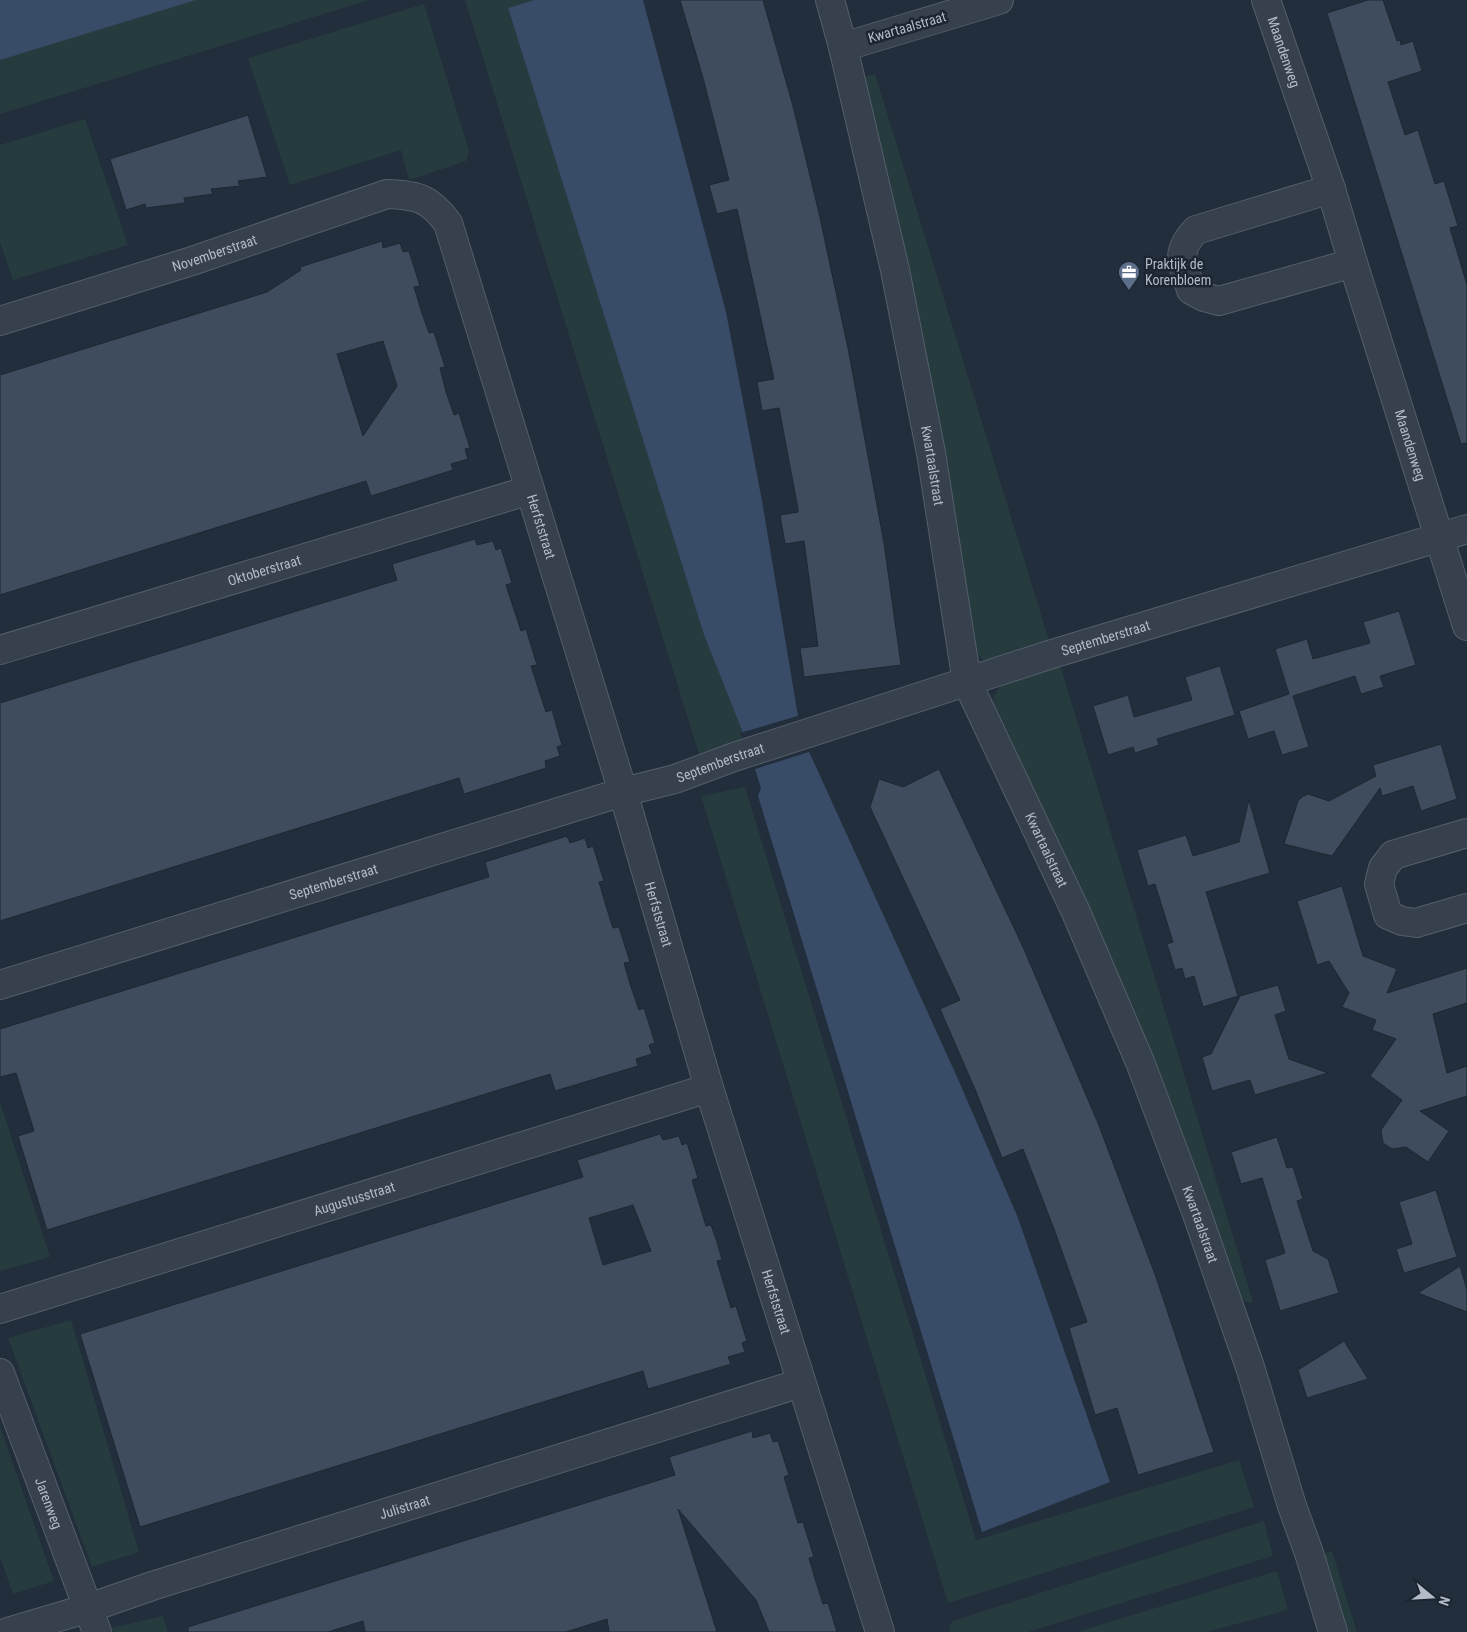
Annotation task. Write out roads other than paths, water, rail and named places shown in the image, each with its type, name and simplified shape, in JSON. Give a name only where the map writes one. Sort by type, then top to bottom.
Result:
[{"type":"street","name":"Kwartaalstraat","points":[[830,0],[843,47],[895,270],[931,453],[967,682],[1076,910],[1140,1062],[1197,1214],[1250,1367],[1292,1506],[1334,1632]]},
{"type":"street","name":"Kwartaalstraat","points":[[843,47],[999,0]]},
{"type":"street","name":"Maandenweg","points":[[1266,0],[1331,189],[1467,626]]},
{"type":"street","points":[[1331,189],[1196,230],[1186,240],[1181,255],[1191,290],[1204,297],[1219,301],[1353,264]]},
{"type":"street","name":"Novemberstraat","points":[[0,321],[192,261],[387,194],[410,194],[429,202]]},
{"type":"street","name":"Herfststraat","points":[[429,202],[436,207],[448,223],[623,792],[709,1088],[880,1632]]},
{"type":"street","name":"Oktoberstraat","points":[[0,650],[530,490]]},
{"type":"street","name":"Septemberstraat","points":[[0,985],[623,792],[675,778],[734,757],[1052,654],[1467,529]]},
{"type":"street","points":[[1467,833],[1393,855],[1383,868],[1379,884],[1388,915],[1402,921],[1416,923],[1467,908]]},
{"type":"street","name":"Augustusstraat","points":[[0,1309],[709,1088]]},
{"type":"street","name":"Jarenweg","points":[[0,1373],[93,1620]]},
{"type":"street","name":"Julistraat","points":[[8,1632],[93,1620],[152,1586],[801,1383]]},
{"type":"water","points":[[0,0],[196,0],[0,60]]},
{"type":"water","points":[[534,0],[643,0],[726,312],[762,501],[801,734],[958,1079],[1018,1218],[1110,1482],[982,1532],[758,796],[761,788],[745,738],[704,635],[508,8]]},
{"type":"place","name":"Praktijk de Korenbloem","points":[[1129,291]]}]
